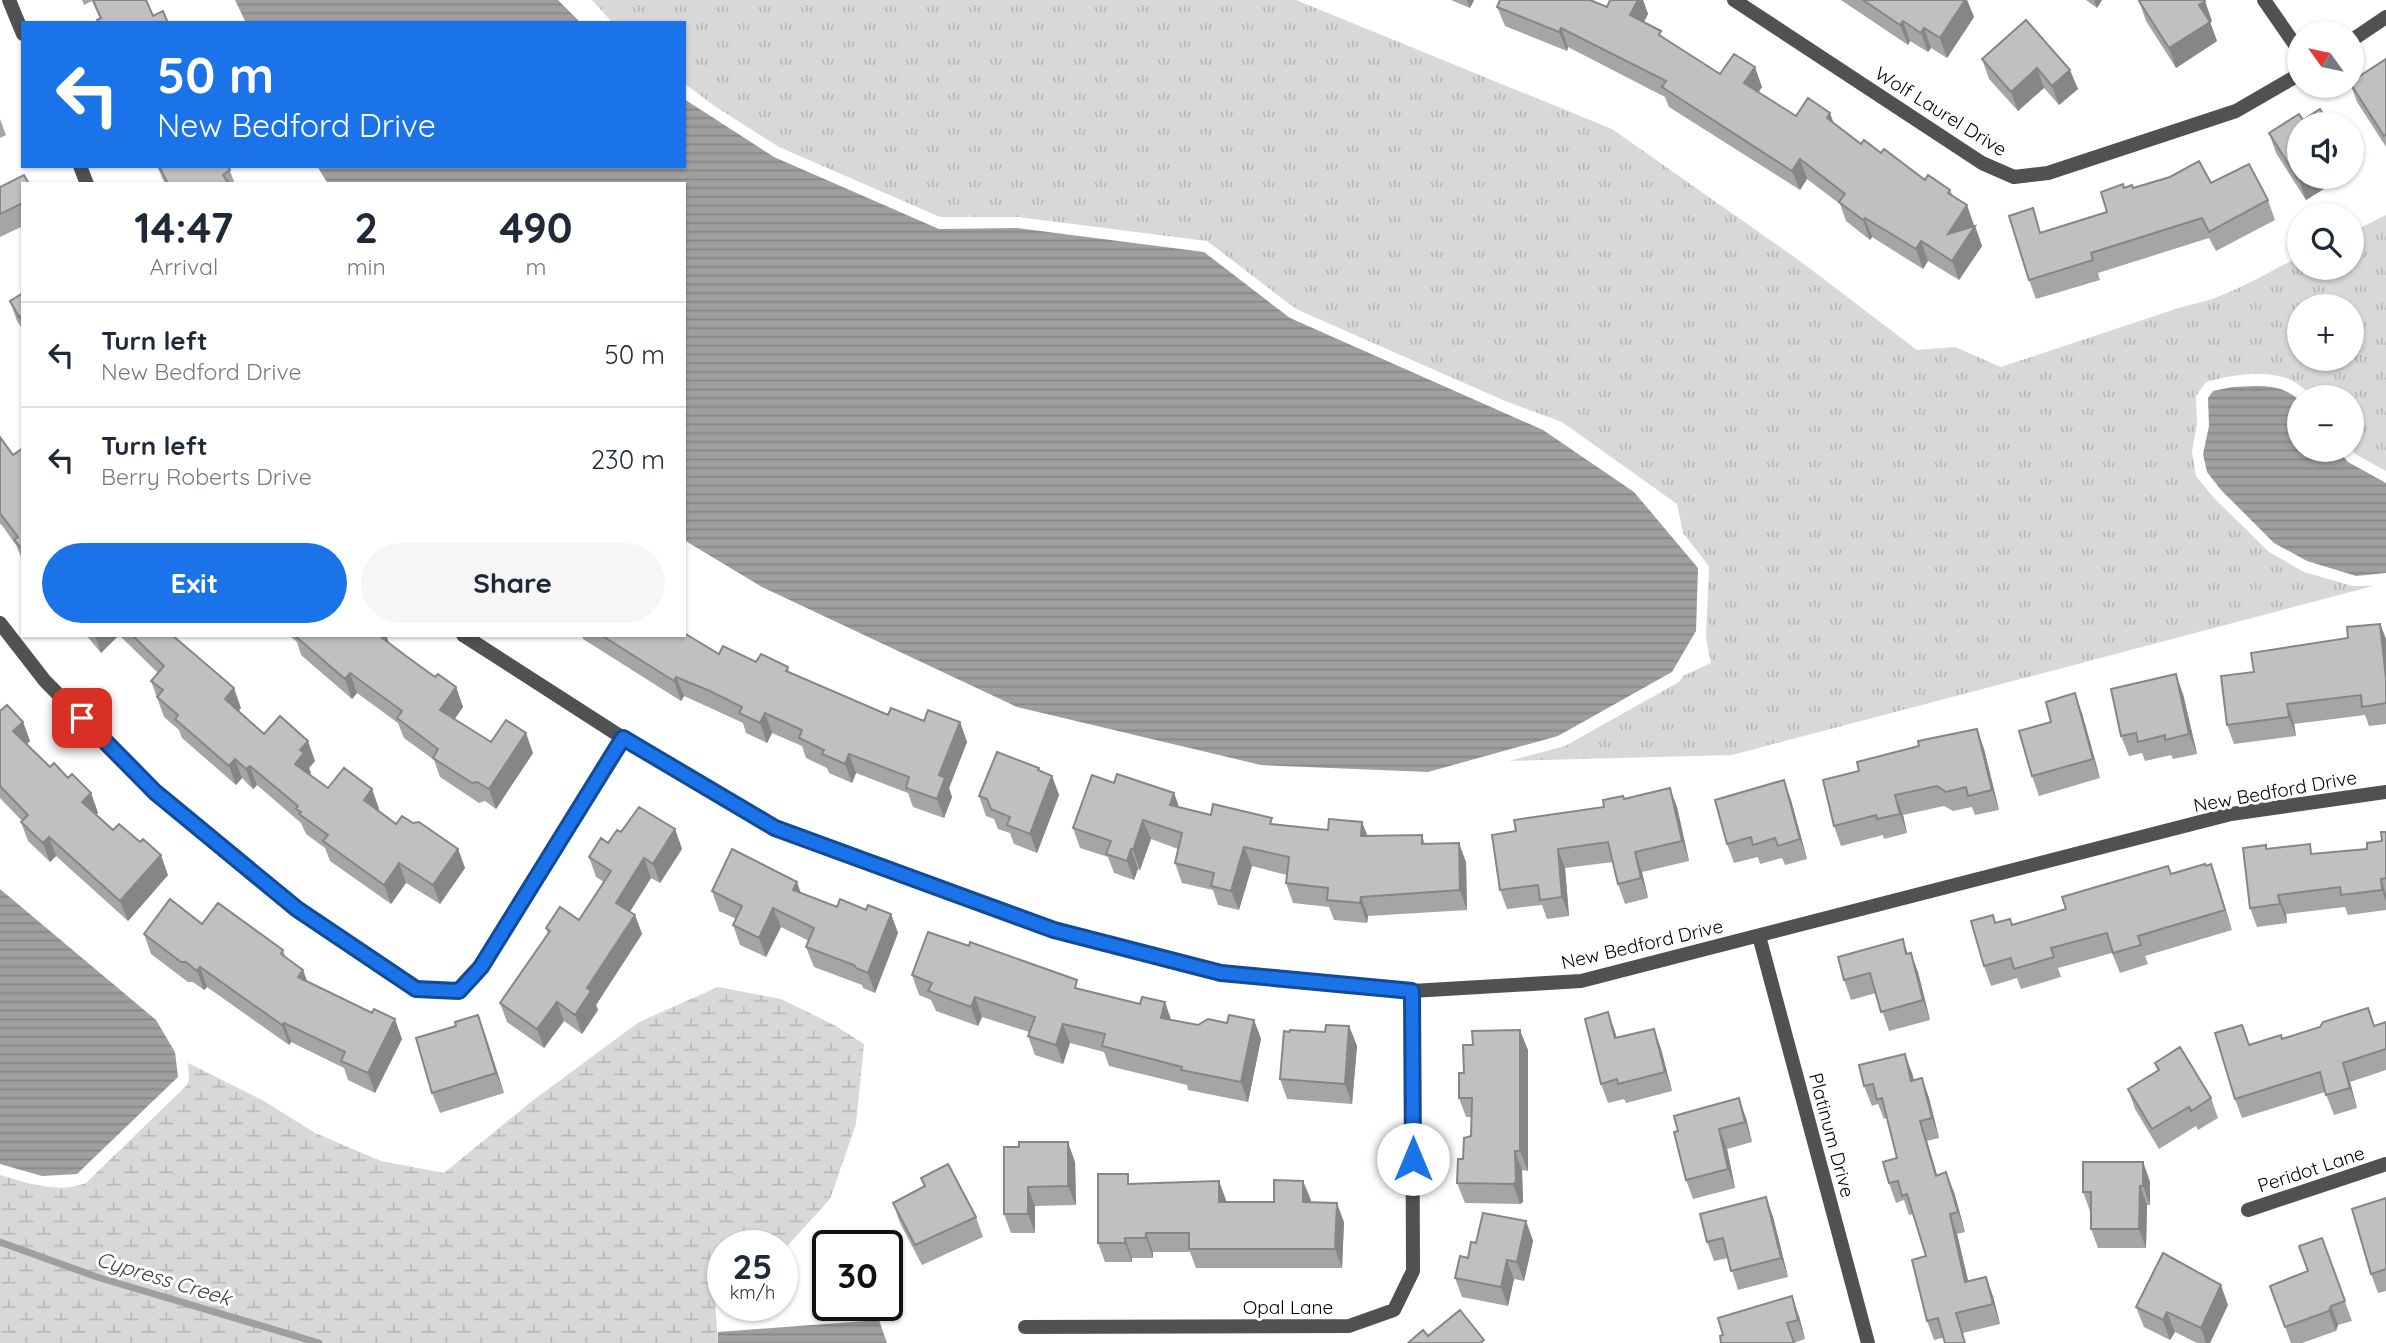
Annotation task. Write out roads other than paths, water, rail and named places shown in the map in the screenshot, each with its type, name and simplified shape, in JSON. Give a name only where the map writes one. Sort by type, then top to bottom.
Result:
[{"type":"street","points":[[9,0],[21,29]]},
{"type":"street","name":"Wolf Laurel Drive","points":[[1734,0],[1982,163],[2014,177],[2048,173],[2236,111],[2287,82]]},
{"type":"street","points":[[2264,0],[2287,33]]},
{"type":"street","points":[[2364,32],[2386,17]]},
{"type":"street","points":[[0,624],[45,681],[155,792],[297,909],[416,989],[459,991],[481,967],[623,738]]},
{"type":"street","name":"New Bedford Drive","points":[[466,637],[623,738],[775,828],[1054,930],[1221,973],[1412,991],[1581,981],[2231,814],[2386,792]]},
{"type":"street","name":"Platinum Drive","points":[[1759,936],[1868,1343]]},
{"type":"street","name":"Opal Lane","points":[[1025,1327],[1349,1326],[1394,1310],[1413,1271],[1412,991]]},
{"type":"street","name":"Peridot Lane","points":[[2248,1210],[2386,1164]]},
{"type":"waterway","name":"Cypress Creek","points":[[0,1242],[97,1277],[319,1343]]}]
